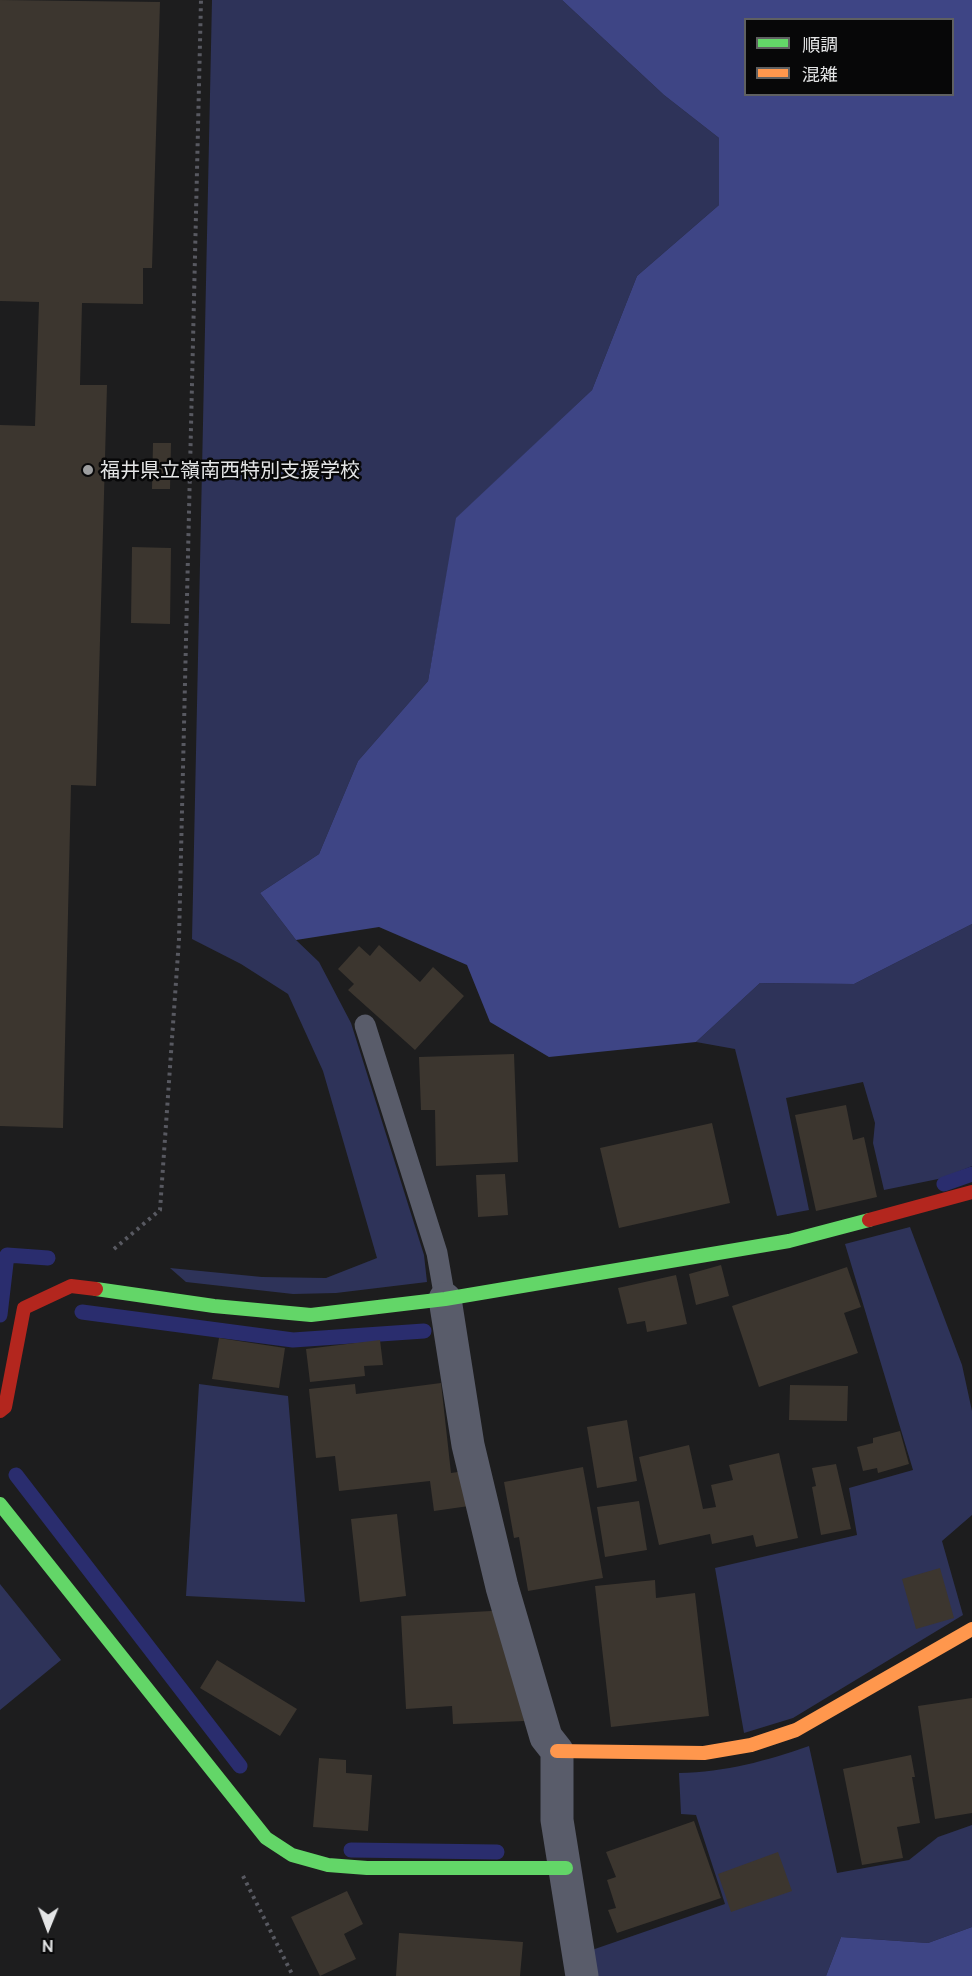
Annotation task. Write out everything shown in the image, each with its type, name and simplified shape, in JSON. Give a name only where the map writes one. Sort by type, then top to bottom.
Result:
[{"type":"street","points":[[0,1411],[5,1407],[24,1308],[71,1286],[214,1306],[311,1315],[445,1299],[789,1241],[972,1192]]},
{"type":"street","points":[[445,1299],[468,1445],[502,1587],[543,1728],[557,1751],[557,1820],[582,1976]]},
{"type":"street","points":[[0,1504],[266,1838],[292,1856],[328,1865],[367,1868],[566,1868]]},
{"type":"street","points":[[557,1751],[704,1753],[751,1745],[796,1730],[972,1629]]},
{"type":"lane","points":[[365,1025],[437,1253],[445,1299]]},
{"type":"path","points":[[71,1286],[160,1210],[179,939],[201,0]]},
{"type":"shaded area","points":[[212,0],[562,0],[664,95],[719,138],[719,205],[637,276],[592,390],[457,518],[428,681],[358,761],[319,854],[260,893],[296,940],[319,962],[351,1023],[424,1255],[427,1282],[336,1293],[293,1294],[186,1282],[170,1268],[262,1277],[326,1278],[377,1258],[323,1071],[288,994],[241,964],[192,939]]},
{"type":"shaded area","points":[[562,0],[972,0],[972,924],[854,984],[760,983],[696,1042],[549,1057],[490,1022],[467,965],[379,927],[296,940],[260,893],[319,854],[358,761],[428,681],[456,518],[592,390],[637,276],[719,205],[719,138],[664,95]]},
{"type":"shaded area","points":[[972,924],[972,1166],[943,1178],[884,1190],[873,1143],[875,1123],[863,1082],[786,1098],[809,1210],[777,1216],[735,1049],[696,1042],[760,983],[854,984]]},
{"type":"shaded area","points":[[910,1227],[962,1365],[972,1411],[972,1515],[942,1541],[963,1615],[793,1718],[744,1733],[715,1568],[857,1535],[849,1488],[913,1470],[845,1244]]},
{"type":"shaded area","points":[[199,1384],[288,1396],[305,1602],[186,1596]]},
{"type":"shaded area","points":[[0,1584],[61,1660],[0,1710]]},
{"type":"shaded area","points":[[809,1746],[837,1873],[909,1860],[938,1837],[972,1825],[972,1927],[928,1943],[841,1937],[826,1976],[593,1976],[589,1951],[725,1904],[696,1815],[681,1814],[679,1773],[746,1765]]},
{"type":"shaded area","points":[[972,1927],[972,1976],[826,1976],[841,1937],[928,1943]]},
{"type":"building","points":[[0,0],[160,2],[152,268],[143,268],[143,304],[82,303],[80,385],[107,385],[96,786],[71,785],[63,1128],[0,1126],[0,425],[35,426],[39,302],[0,301]]},
{"type":"building","points":[[153,443],[171,443],[170,489],[152,489]]},
{"type":"building","points":[[132,547],[171,548],[170,624],[131,623]]},
{"type":"building","points":[[379,945],[420,982],[433,967],[464,996],[415,1050],[348,990],[354,984],[338,969],[359,946],[370,956]]},
{"type":"building","points":[[514,1054],[518,1162],[436,1166],[435,1110],[421,1110],[419,1057]]},
{"type":"building","points":[[846,1105],[853,1140],[864,1137],[877,1197],[816,1211],[795,1115]]},
{"type":"building","points":[[712,1123],[730,1203],[619,1228],[600,1148]]},
{"type":"building","points":[[505,1174],[508,1215],[478,1217],[476,1175]]},
{"type":"building","points":[[721,1265],[729,1296],[696,1305],[689,1274]]},
{"type":"building","points":[[847,1267],[861,1307],[844,1313],[858,1353],[759,1387],[732,1306]]},
{"type":"building","points":[[676,1275],[687,1324],[647,1332],[645,1321],[627,1324],[618,1288]]},
{"type":"building","points":[[219,1338],[285,1348],[279,1388],[212,1379]]},
{"type":"building","points":[[380,1340],[383,1365],[364,1366],[365,1376],[310,1382],[306,1349]]},
{"type":"building","points":[[441,1383],[451,1473],[465,1471],[469,1506],[434,1511],[430,1481],[339,1491],[335,1456],[316,1458],[309,1389],[355,1384],[356,1394]]},
{"type":"building","points":[[790,1385],[848,1386],[847,1421],[789,1420]]},
{"type":"building","points":[[627,1420],[637,1481],[597,1488],[587,1427]]},
{"type":"building","points":[[900,1431],[909,1464],[878,1473],[877,1468],[863,1471],[857,1447],[873,1443],[873,1438]]},
{"type":"building","points":[[689,1445],[703,1509],[716,1507],[711,1485],[733,1480],[729,1465],[779,1453],[798,1538],[756,1547],[753,1535],[712,1544],[710,1534],[659,1545],[639,1457]]},
{"type":"building","points":[[836,1464],[851,1529],[821,1535],[812,1487],[816,1486],[812,1468]]},
{"type":"building","points":[[583,1467],[603,1578],[528,1591],[519,1537],[514,1538],[504,1482]]},
{"type":"building","points":[[639,1501],[647,1550],[605,1557],[597,1507]]},
{"type":"building","points":[[397,1514],[406,1596],[360,1602],[351,1519]]},
{"type":"building","points":[[940,1568],[954,1618],[916,1629],[902,1579]]},
{"type":"building","points":[[655,1580],[656,1598],[695,1593],[709,1716],[611,1727],[595,1586]]},
{"type":"building","points":[[509,1610],[520,1658],[524,1721],[453,1724],[452,1706],[406,1709],[401,1616]]},
{"type":"building","points":[[217,1660],[297,1709],[280,1736],[200,1688]]},
{"type":"building","points":[[972,1698],[972,1813],[935,1819],[918,1706]]},
{"type":"building","points":[[911,1755],[915,1777],[912,1777],[920,1823],[897,1827],[903,1858],[862,1865],[843,1769]]},
{"type":"building","points":[[319,1758],[346,1760],[346,1773],[372,1775],[368,1831],[313,1827]]},
{"type":"building","points":[[694,1821],[721,1898],[617,1933],[608,1910],[616,1908],[607,1880],[616,1877],[606,1852]]},
{"type":"building","points":[[778,1852],[792,1891],[731,1912],[718,1874]]},
{"type":"building","points":[[347,1891],[363,1924],[344,1934],[356,1959],[320,1976],[291,1917]]},
{"type":"building","points":[[399,1933],[523,1942],[520,1976],[396,1976]]},
{"type":"waterway","points":[[944,1184],[972,1174]]},
{"type":"waterway","points":[[0,1315],[7,1255],[48,1258]]},
{"type":"waterway","points":[[82,1312],[293,1340],[424,1331]]},
{"type":"waterway","points":[[16,1475],[240,1766]]},
{"type":"waterway","points":[[351,1850],[497,1852]]},
{"type":"traffic: fast","points":[[96,1289],[214,1306],[311,1315],[445,1299],[789,1241],[869,1220]]},
{"type":"traffic: fast","points":[[0,1504],[266,1838],[292,1855],[328,1865],[367,1868],[566,1868]]},
{"type":"traffic: slow","points":[[557,1751],[704,1753],[751,1745],[796,1730],[972,1629]]},
{"type":"traffic: jam","points":[[869,1220],[972,1192]]},
{"type":"traffic: jam","points":[[0,1411],[5,1407],[24,1308],[71,1286],[96,1289]]},
{"type":"place","name":"福井県立嶺南西特別支援学校","points":[[88,470]]}]
